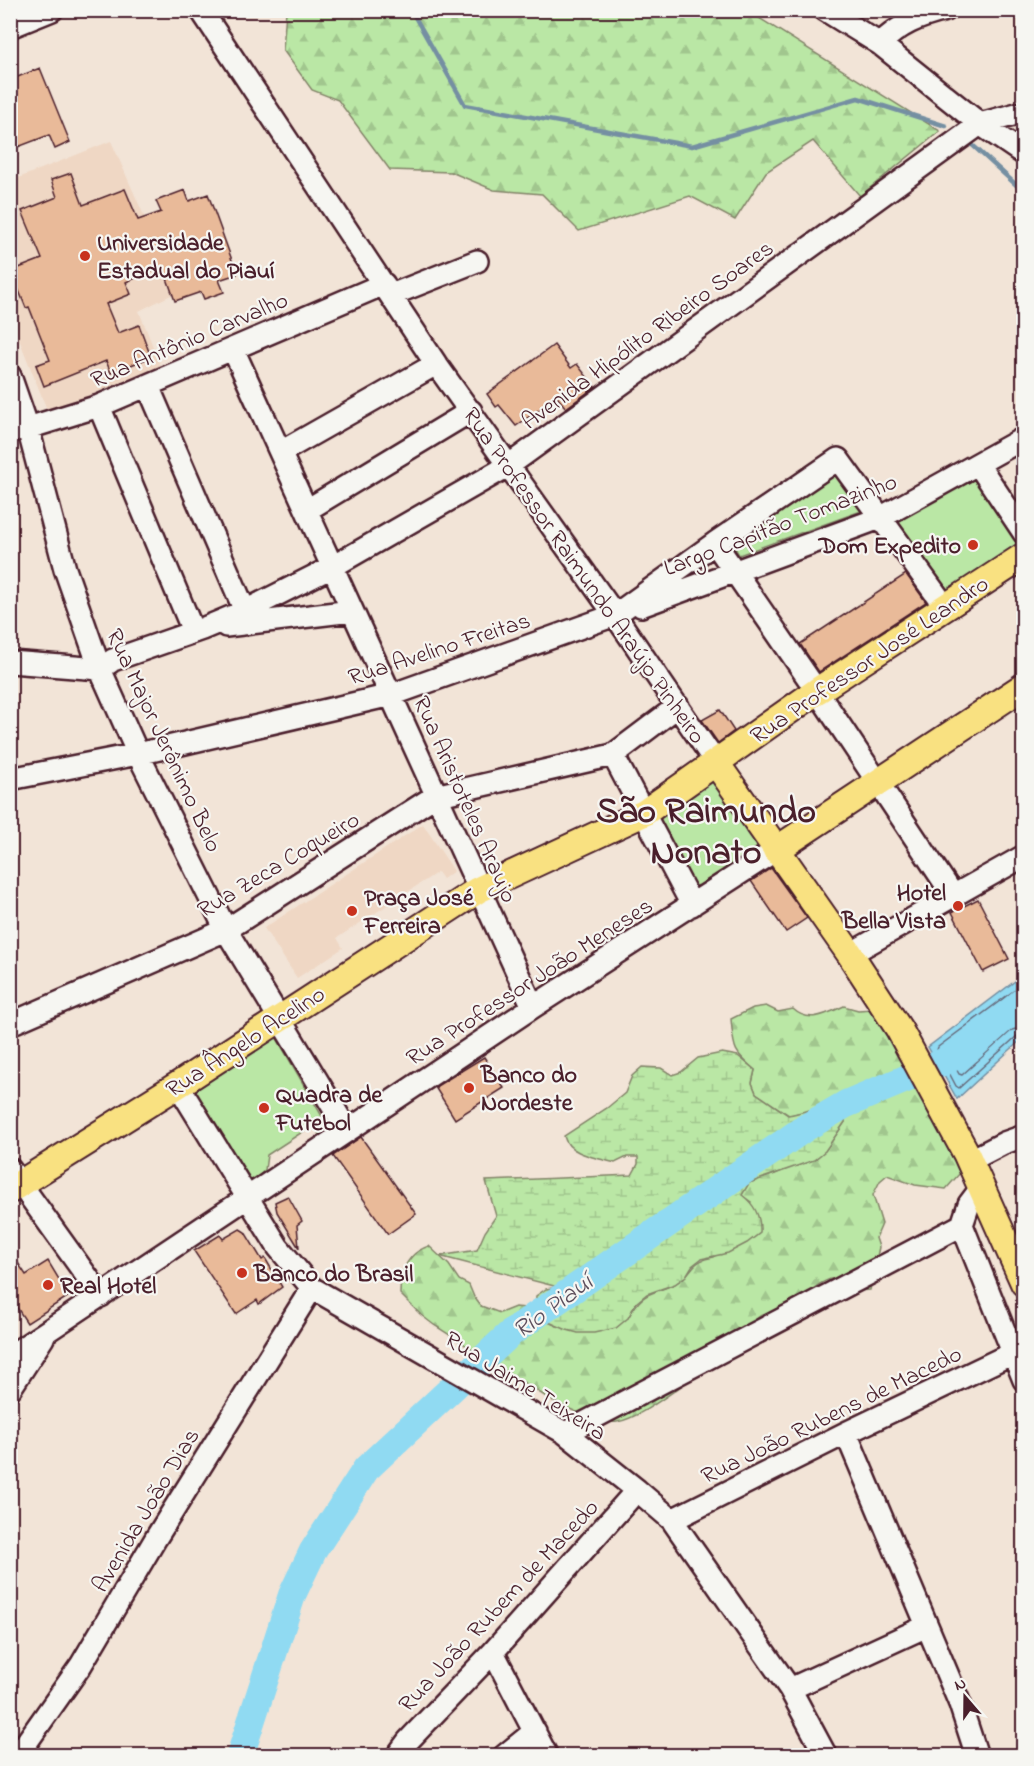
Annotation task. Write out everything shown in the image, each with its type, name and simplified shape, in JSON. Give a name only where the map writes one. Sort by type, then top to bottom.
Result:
[{"type":"main road","name":"Rua Professor José Leandro","points":[[644,813],[818,691],[1023,556]]},
{"type":"main road","points":[[776,850],[1023,686]]},
{"type":"main road","name":"Rua Professor Raimundo Araújo Pinheiro","points":[[716,763],[850,954],[899,1029],[965,1152],[1023,1283]]},
{"type":"main road","name":"Rua Ângelo Acelino","points":[[14,1181],[178,1085],[478,890],[644,813]]},
{"type":"street","points":[[10,27],[52,10]]},
{"type":"street","name":"Rua Professor Raimundo Araújo Pinheiro","points":[[201,10],[436,364],[615,615],[716,763]]},
{"type":"street","points":[[825,10],[880,44],[980,124],[1023,154]]},
{"type":"street","points":[[880,44],[896,28],[924,15],[946,10]]},
{"type":"street","points":[[980,124],[1023,112]]},
{"type":"street","name":"Avenida Hipólito Ribeiro Soares","points":[[10,662],[103,662],[245,611],[332,567],[508,466],[980,124]]},
{"type":"street","name":"Rua Antônio Carvalho","points":[[19,430],[99,406],[233,350],[387,290],[477,261]]},
{"type":"street","name":"Rua Aristoteles Araujo","points":[[233,350],[532,1007]]},
{"type":"street","points":[[281,452],[436,364]]},
{"type":"street","name":"Rua Major Jerônimo Belo","points":[[10,376],[19,430],[65,569],[138,753],[226,930]]},
{"type":"street","points":[[148,386],[245,611]]},
{"type":"street","points":[[99,406],[197,630]]},
{"type":"street","points":[[307,510],[471,411]]},
{"type":"street","name":"Largo Capitão Tomazinho","points":[[615,615],[880,518],[1023,438]]},
{"type":"street","name":"Rua Avelino Freitas","points":[[10,779],[138,753],[391,695],[615,615],[838,459],[880,518]]},
{"type":"street","points":[[978,464],[1023,533]]},
{"type":"street","points":[[880,518],[946,608]]},
{"type":"street","points":[[715,543],[818,691],[953,895]]},
{"type":"street","name":"Avenida Hipólito Ribeiro Soares","points":[[197,630],[352,611]]},
{"type":"street","name":"Avenida Hipólito Ribeiro Soares","points":[[10,648],[103,662]]},
{"type":"street","points":[[678,706],[613,755],[692,905]]},
{"type":"street","name":"Rua Zeca Coqueiro","points":[[10,1024],[226,930],[435,796],[613,755]]},
{"type":"street","name":"Rua Professor João Meneses","points":[[10,1356],[532,1007],[776,850]]},
{"type":"street","points":[[850,954],[1023,856]]},
{"type":"street","points":[[226,930],[347,1130]]},
{"type":"street","name":"Rua Jaime Teixeira","points":[[178,1085],[282,1252],[312,1288],[565,1433],[672,1520],[790,1689],[826,1755]]},
{"type":"street","points":[[965,1152],[1023,1136]]},
{"type":"street","points":[[14,1181],[101,1296]]},
{"type":"street","points":[[981,1188],[969,1204],[962,1225],[1023,1380]]},
{"type":"street","points":[[565,1433],[962,1225]]},
{"type":"street","name":"Avenida João Dias","points":[[17,1755],[81,1665],[162,1528],[312,1288]]},
{"type":"street","points":[[10,1389],[47,1332]]},
{"type":"street","name":"Rua João Rubens de Macedo","points":[[672,1520],[1013,1353]]},
{"type":"street","points":[[846,1433],[960,1704],[977,1755]]},
{"type":"street","name":"Rua João Rubem de Macedo","points":[[397,1755],[493,1652],[637,1490]]},
{"type":"street","points":[[790,1689],[927,1626]]},
{"type":"street","points":[[493,1652],[547,1755]]},
{"type":"street","points":[[504,1755],[535,1731]]},
{"type":"shaded area","name":"Universidade Estadual do Piauí","points":[[111,141],[145,218],[173,294],[139,311],[161,367],[48,412],[11,319],[11,181]]},
{"type":"shaded area","points":[[423,824],[454,871],[443,879],[438,872],[337,938],[343,948],[297,978],[264,928]]},
{"type":"green space","points":[[286,11],[748,11],[940,131],[860,196],[813,141],[766,172],[735,220],[690,196],[579,231],[542,194],[494,190],[451,172],[390,170],[338,100],[312,90],[283,50]]},
{"type":"green space","points":[[838,472],[864,510],[739,555],[732,543]]},
{"type":"green space","points":[[975,477],[1021,547],[949,594],[896,521]]},
{"type":"green space","points":[[713,779],[747,824],[756,843],[757,851],[702,886],[691,885],[659,824],[657,814]]},
{"type":"green space","points":[[766,1006],[778,1012],[793,1009],[799,1014],[811,1017],[844,1006],[858,1010],[873,1009],[968,1164],[946,1189],[915,1185],[887,1175],[880,1181],[873,1195],[882,1224],[876,1238],[879,1247],[870,1290],[854,1291],[839,1280],[826,1281],[814,1288],[813,1298],[770,1323],[762,1315],[757,1319],[749,1328],[741,1345],[729,1359],[693,1378],[646,1410],[617,1422],[592,1418],[551,1400],[434,1325],[400,1294],[401,1278],[406,1264],[415,1253],[429,1246],[449,1265],[459,1280],[469,1285],[481,1306],[500,1313],[515,1307],[526,1308],[535,1316],[557,1326],[628,1318],[639,1302],[649,1294],[676,1283],[700,1261],[714,1257],[751,1202],[741,1195],[749,1183],[825,1151],[845,1122],[846,1104],[825,1106],[789,1115],[756,1093],[752,1083],[755,1070],[738,1053],[731,1019],[753,1008]]},
{"type":"green space","points":[[275,1035],[330,1130],[319,1136],[316,1123],[267,1155],[265,1170],[252,1182],[195,1091]]},
{"type":"green space","points":[[722,1053],[738,1056],[755,1070],[752,1083],[756,1093],[788,1115],[846,1104],[845,1122],[825,1151],[814,1160],[749,1183],[742,1195],[756,1211],[760,1233],[747,1243],[728,1253],[701,1259],[692,1266],[686,1276],[675,1284],[647,1294],[636,1303],[628,1318],[616,1328],[594,1333],[567,1330],[535,1316],[536,1296],[546,1289],[558,1287],[439,1256],[477,1250],[496,1216],[486,1181],[632,1175],[638,1164],[638,1157],[627,1157],[615,1163],[593,1157],[571,1148],[564,1136],[607,1108],[625,1093],[632,1076],[642,1067],[661,1068],[672,1075],[681,1072],[698,1058]]},
{"type":"water","points":[[1023,975],[1023,1038],[957,1099],[928,1047]]},
{"type":"building","points":[[40,68],[70,142],[55,149],[49,135],[10,150],[10,80]]},
{"type":"building","name":"Universidade Estadual do Piauí","points":[[71,173],[83,205],[125,189],[138,220],[161,212],[156,201],[185,190],[189,201],[208,194],[237,274],[219,280],[224,292],[204,299],[201,292],[175,301],[163,267],[126,282],[131,294],[106,304],[118,333],[139,325],[151,357],[111,373],[106,361],[44,386],[36,365],[50,360],[29,307],[26,308],[11,271],[42,259],[22,211],[57,197],[51,180]]},
{"type":"building","points":[[554,345],[571,368],[577,364],[595,387],[566,408],[557,397],[516,426],[499,405],[496,407],[487,394]]},
{"type":"building","points":[[906,574],[926,602],[819,672],[800,644]]},
{"type":"building","points":[[720,710],[734,731],[718,743],[702,720]]},
{"type":"building","points":[[771,868],[807,918],[786,932],[751,881]]},
{"type":"building","points":[[978,899],[1009,959],[983,972],[952,912]]},
{"type":"building","name":"Banco do Nordeste","points":[[484,1057],[504,1088],[455,1119],[435,1087]]},
{"type":"building","points":[[361,1137],[416,1214],[388,1234],[333,1156]]},
{"type":"building","points":[[288,1196],[302,1221],[297,1225],[299,1248],[277,1212],[275,1202]]},
{"type":"building","name":"Banco do Brasil","points":[[240,1229],[245,1232],[262,1260],[265,1258],[282,1287],[259,1304],[257,1300],[236,1314],[194,1251],[220,1235],[223,1239]]},
{"type":"building","points":[[10,1251],[26,1275],[48,1261],[69,1296],[27,1323],[10,1297]]},
{"type":"waterway","points":[[411,10],[465,105],[692,146],[858,98],[946,126]]},
{"type":"waterway","points":[[968,141],[1024,192]]},
{"type":"waterway","name":"Rio Piauí","points":[[240,1756],[292,1595],[313,1551],[366,1469],[512,1332],[805,1128],[846,1104],[927,1070],[969,1049],[1024,1000]]},
{"type":"place","name":"Universidade Estadual do Piauí","points":[[85,256]]},
{"type":"place","name":"Dom Expedito","points":[[973,545]]},
{"type":"place","name":"Hotel Bella Vista","points":[[958,906]]},
{"type":"place","name":"Praça José Ferreira","points":[[352,911]]},
{"type":"place","name":"Banco do Nordeste","points":[[469,1088]]},
{"type":"place","name":"Quadra de Futebol","points":[[264,1108]]},
{"type":"place","name":"Banco do Brasil","points":[[242,1273]]},
{"type":"place","name":"Real Hotel","points":[[48,1285]]},
{"type":"district","name":"São Raimundo Nonato","points":[[706,830]]}]
